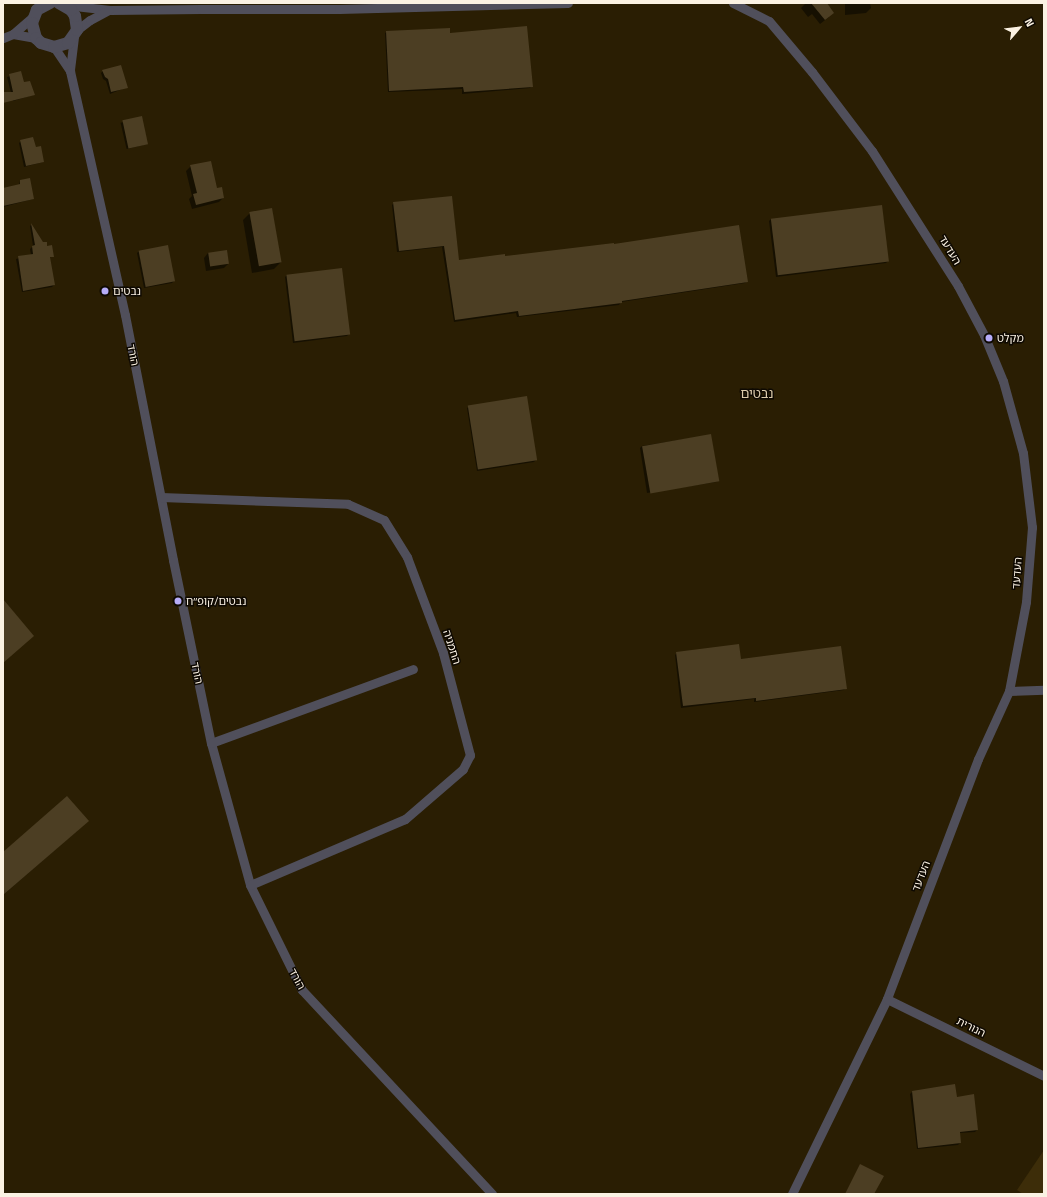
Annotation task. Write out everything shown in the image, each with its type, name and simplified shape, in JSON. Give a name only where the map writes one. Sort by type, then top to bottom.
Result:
[{"type":"street","points":[[3,38],[13,34],[21,25],[52,5],[110,10],[339,8],[568,3]]},
{"type":"street","name":"העדעד","points":[[733,3],[769,21],[812,72],[872,151],[958,286],[984,335],[1000,374],[1022,453],[1032,527],[1026,602],[1009,690],[978,759],[887,1000],[792,1194]]},
{"type":"street","points":[[52,5],[33,31],[36,38],[41,43],[54,47],[62,46],[90,20],[110,10]]},
{"type":"street","points":[[52,5],[75,16],[75,33]]},
{"type":"street","name":"הורד","points":[[75,33],[70,71],[125,315],[211,743],[250,885],[302,990],[492,1194]]},
{"type":"street","points":[[13,34],[36,38]]},
{"type":"street","name":"הורד","points":[[54,47],[70,71]]},
{"type":"street","name":"החמניה","points":[[161,498],[348,504],[384,520],[407,557],[440,645],[470,755],[463,769],[404,819],[250,885]]},
{"type":"street","points":[[211,743],[413,669]]},
{"type":"street","points":[[1009,690],[1044,690]]},
{"type":"street","name":"הנורית","points":[[887,1000],[1044,1076]]},
{"type":"shaded area","points":[[1044,1150],[1044,1194],[1023,1194],[1017,1190]]},
{"type":"building","points":[[811,3],[827,3],[834,13],[825,20]]},
{"type":"building","points":[[527,26],[533,87],[464,92],[463,87],[389,91],[386,31],[450,28],[450,33]]},
{"type":"building","points":[[121,65],[128,88],[111,92],[108,79],[105,77],[102,70]]},
{"type":"building","points":[[21,71],[24,82],[30,81],[35,95],[3,103],[3,92],[13,92],[9,74]]},
{"type":"building","points":[[142,116],[148,144],[128,149],[122,120]]},
{"type":"building","points":[[33,137],[36,147],[41,146],[44,162],[26,166],[20,140]]},
{"type":"building","points":[[211,161],[217,188],[222,187],[224,198],[196,205],[193,194],[197,193],[190,165]]},
{"type":"building","points":[[30,178],[34,199],[3,206],[3,188],[20,184],[20,180]]},
{"type":"building","points":[[452,196],[459,260],[505,254],[505,256],[614,244],[739,225],[748,282],[622,301],[622,303],[519,316],[518,311],[455,320],[444,246],[399,251],[393,202]]},
{"type":"building","points":[[882,205],[889,262],[778,275],[771,219]]},
{"type":"building","points":[[272,208],[282,262],[259,266],[249,212]]},
{"type":"building","points":[[31,223],[43,242],[47,242],[47,246],[52,245],[54,257],[50,257],[55,285],[23,291],[18,256],[33,254],[32,246],[35,245]]},
{"type":"building","points":[[168,245],[175,281],[146,287],[139,251]]},
{"type":"building","points":[[227,250],[229,264],[210,267],[208,253]]},
{"type":"building","points":[[342,268],[350,335],[295,341],[286,275]]},
{"type":"building","points":[[527,396],[537,460],[478,470],[468,405]]},
{"type":"building","points":[[711,434],[719,481],[650,493],[642,446]]},
{"type":"building","points":[[3,599],[34,636],[3,663]]},
{"type":"building","points":[[739,644],[741,659],[841,646],[847,689],[756,701],[756,698],[683,706],[676,652]]},
{"type":"building","points":[[67,796],[89,821],[3,895],[3,852]]},
{"type":"building","points":[[955,1084],[957,1097],[974,1094],[978,1130],[960,1132],[961,1143],[918,1148],[912,1091]]},
{"type":"building","points":[[860,1164],[884,1176],[874,1194],[845,1194]]},
{"type":"place","name":"נבטים","points":[[105,291]]},
{"type":"place","name":"מקלט","points":[[989,338]]},
{"type":"place","name":"נבטים/קופ״ח","points":[[178,601]]},
{"type":"district","name":"נבטים","points":[[757,393]]}]
